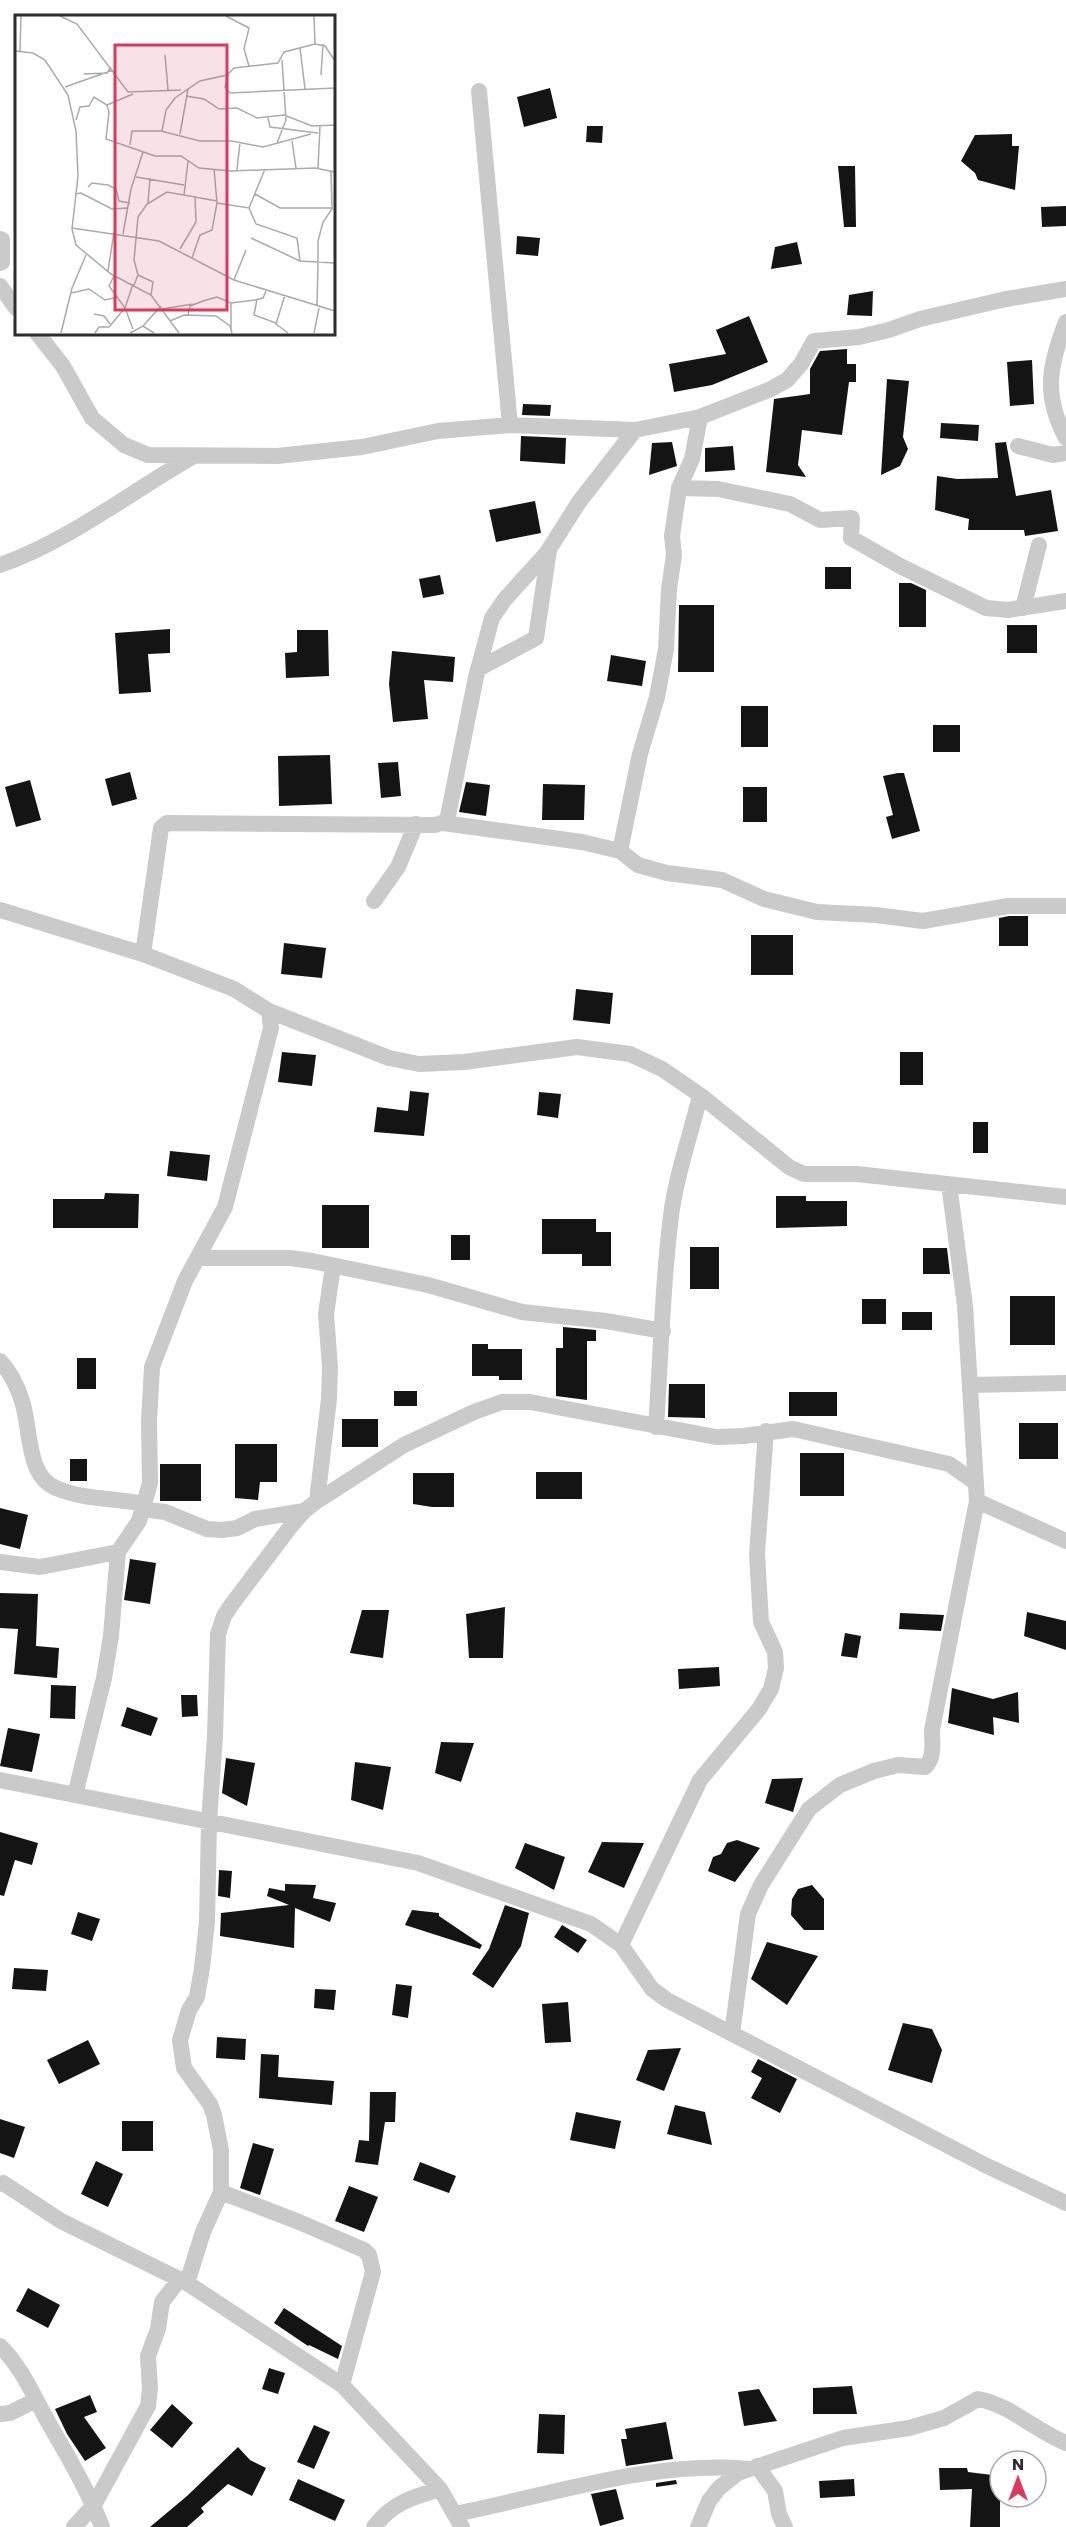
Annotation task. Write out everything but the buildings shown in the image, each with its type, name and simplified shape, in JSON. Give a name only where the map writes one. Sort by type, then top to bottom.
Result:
[{"type":"street","points":[[479,91],[510,425]]},
{"type":"street","points":[[0,240],[2,240],[2,262],[0,263]]},
{"type":"street","points":[[0,286],[15,307]]},
{"type":"street","points":[[37,334],[63,366],[92,418],[111,436],[136,452],[148,455],[277,456],[362,447],[438,431],[510,425],[635,430],[700,417],[769,390],[787,380],[801,364],[814,341],[859,337],[1006,299],[1066,289]]},
{"type":"street","points":[[1066,322],[1051,363],[1050,380],[1050,399],[1054,416],[1066,438]]},
{"type":"street","points":[[620,851],[640,754],[654,711],[666,649],[669,589],[674,555],[672,536],[679,488],[692,459],[700,417]]},
{"type":"street","points":[[443,823],[448,817],[478,669],[492,618],[505,599],[549,549],[579,502],[635,430]]},
{"type":"street","points":[[1018,446],[1053,455],[1066,453]]},
{"type":"street","points":[[0,565],[74,530],[192,456]]},
{"type":"street","points":[[679,488],[718,489],[790,504],[820,520],[852,518],[850,537],[902,567],[986,608],[1008,610],[1066,601]]},
{"type":"street","points":[[1023,608],[1039,545]]},
{"type":"street","points":[[478,669],[536,639],[549,549]]},
{"type":"street","points":[[143,954],[161,828],[166,823],[443,823],[582,842],[620,851],[638,865],[667,873],[722,880],[764,899],[817,912],[876,915],[923,921],[1008,906],[1066,906]]},
{"type":"street","points":[[374,901],[398,867],[416,824]]},
{"type":"street","points":[[0,910],[143,954],[234,989],[269,1011],[389,1058],[418,1064],[464,1062],[577,1047],[630,1054],[662,1069],[700,1095],[796,1171],[804,1174],[857,1174],[1066,1197]]},
{"type":"street","points":[[75,1795],[104,1678],[111,1636],[118,1552],[139,1521],[150,1483],[149,1421],[152,1367],[185,1281],[225,1207],[271,1028],[269,1011]]},
{"type":"street","points":[[656,1427],[671,1215],[679,1169],[692,1131],[700,1095]]},
{"type":"street","points":[[732,2034],[748,1914],[761,1886],[809,1809],[840,1785],[874,1771],[898,1765],[925,1767],[930,1763],[932,1730],[977,1502],[965,1306],[950,1184]]},
{"type":"street","points":[[198,1258],[290,1258],[428,1285],[522,1312],[606,1321],[663,1331]]},
{"type":"street","points":[[310,1506],[329,1399],[330,1367],[326,1314],[333,1266]]},
{"type":"street","points":[[0,1361],[9,1371],[23,1403],[38,1473],[46,1483],[58,1489],[94,1498],[123,1499],[165,1512],[207,1529],[237,1528],[255,1519],[310,1506]]},
{"type":"street","points":[[970,1385],[1066,1383]]},
{"type":"street","points":[[74,2527],[94,2505],[148,2406],[150,2388],[148,2356],[158,2329],[162,2302],[183,2282],[221,2192],[221,2150],[214,2115],[210,2104],[187,2073],[180,2047],[182,2030],[197,1996],[207,1922],[208,1822],[215,1736],[218,1634],[224,1616],[232,1604],[310,1506],[404,1444],[474,1412],[502,1402],[530,1402],[716,1437],[744,1436],[766,1431],[793,1429],[949,1464],[976,1483]]},
{"type":"street","points":[[621,1945],[700,1780],[759,1709],[771,1689],[776,1668],[774,1652],[761,1622],[757,1554],[766,1431]]},
{"type":"street","points":[[977,1502],[1066,1541]]},
{"type":"street","points":[[0,1562],[40,1567],[118,1552]]},
{"type":"street","points":[[0,1780],[418,1863],[591,1924],[621,1945],[652,1989],[667,2000],[987,2166],[1066,2203]]},
{"type":"street","points":[[1,2185],[60,2221],[183,2282],[342,2385],[440,2489],[458,2521],[634,2476],[724,2466],[754,2467],[774,2491],[779,2514],[785,2527]]},
{"type":"street","points":[[221,2192],[299,2222],[369,2255],[373,2272],[342,2385]]},
{"type":"street","points":[[0,2346],[12,2358],[36,2400],[94,2505],[102,2527]]},
{"type":"street","points":[[698,2527],[709,2501],[719,2488],[738,2473],[843,2438],[909,2428],[944,2418],[978,2399],[998,2404],[1052,2438],[1066,2443]]},
{"type":"street","points":[[0,2414],[10,2413],[36,2400]]},
{"type":"street","points":[[375,2527],[392,2507],[406,2499],[440,2489]]}]
